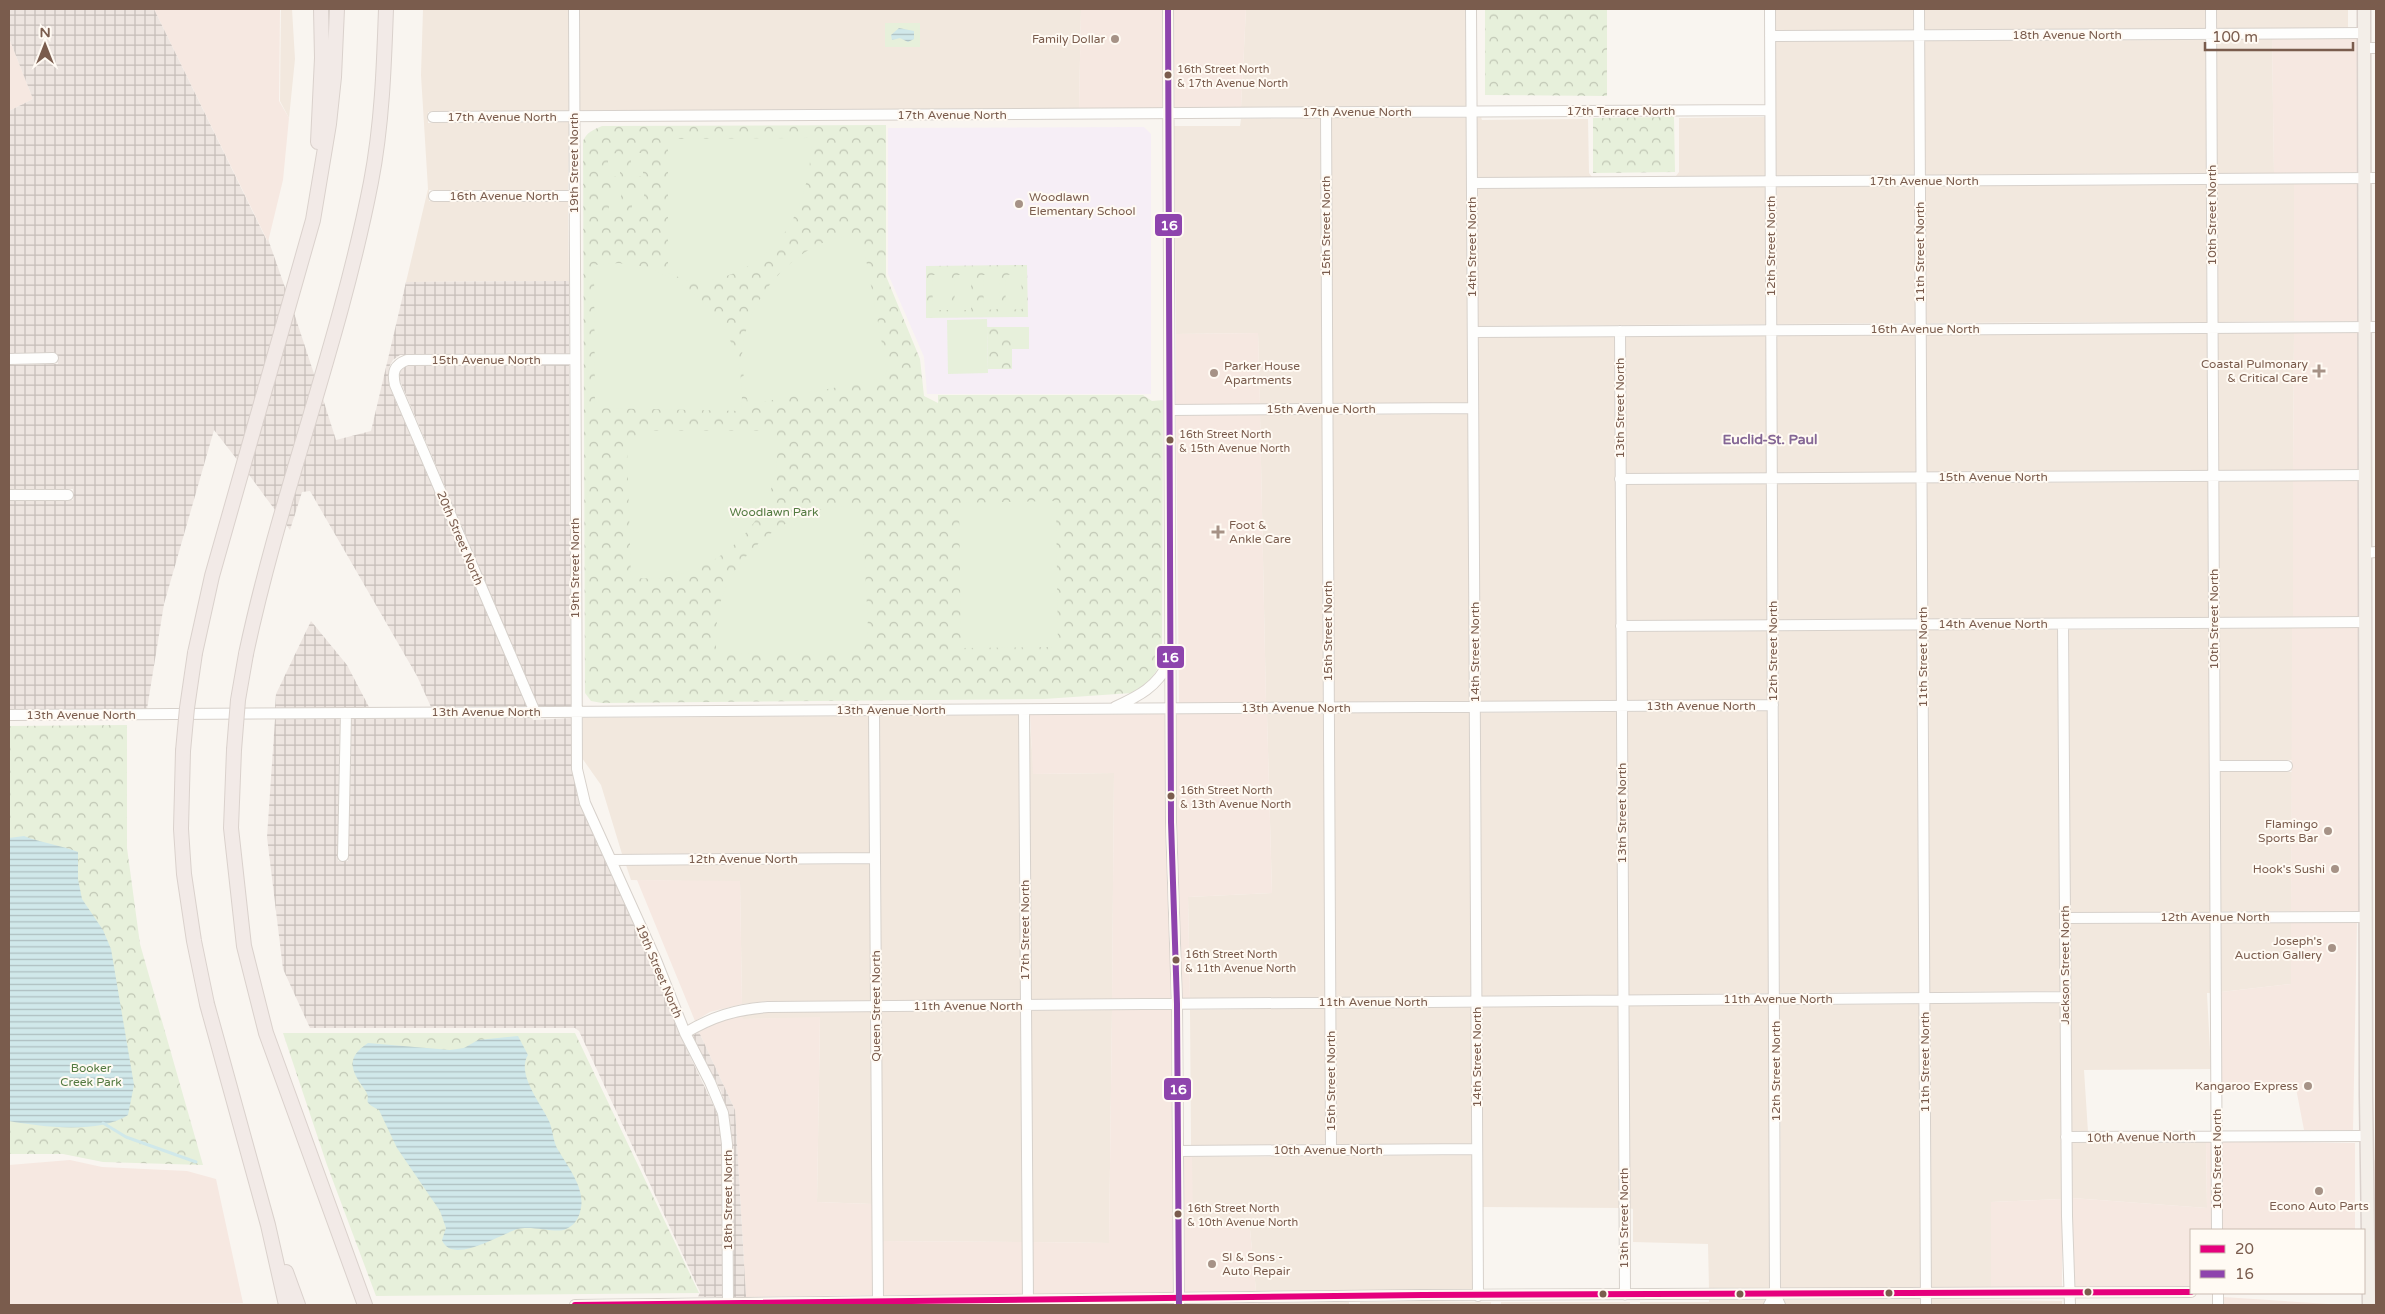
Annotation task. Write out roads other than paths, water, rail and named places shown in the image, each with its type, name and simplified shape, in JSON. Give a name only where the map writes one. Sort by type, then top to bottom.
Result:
[{"type":"highway","points":[[313,220],[320,124],[321,9]]},
{"type":"highway","points":[[290,1299],[224,1072],[194,941],[184,874],[181,830],[183,751],[187,708],[196,653],[212,576],[313,220],[329,124],[334,77],[337,9]]},
{"type":"highway","points":[[384,63],[386,9]]},
{"type":"highway","points":[[365,1305],[266,1033],[244,946],[231,828],[238,700],[246,654],[274,536],[330,350],[360,237],[371,180],[384,63],[394,9]]},
{"type":"main road","points":[[2364,9],[2364,33],[2370,48],[2370,327],[2365,475],[2371,552],[2365,622],[2371,688],[2371,846],[2366,916],[2371,1038],[2366,1136],[2369,1305]]},
{"type":"main road","points":[[2366,1136],[2376,1156]]},
{"type":"street","name":"19th Street North","points":[[574,9],[577,769],[580,786],[656,960],[685,1033],[718,1098]]},
{"type":"street","points":[[1168,9],[1171,822],[1177,1004],[1179,1301]]},
{"type":"street","name":"14th Street North","points":[[1471,9],[1478,1296]]},
{"type":"street","name":"12th Street North","points":[[1770,9],[1775,1294],[1780,1305]]},
{"type":"street","name":"11th Street North","points":[[1919,9],[1926,1305]]},
{"type":"street","name":"10th Street North","points":[[2210,9],[2217,1229]]},
{"type":"street","name":"18th Avenue North","points":[[1770,36],[2364,33]]},
{"type":"street","name":"17th Terrace North","points":[[1472,112],[1770,110]]},
{"type":"street","name":"15th Street North","points":[[1326,112],[1331,1150]]},
{"type":"street","name":"17th Avenue North","points":[[433,117],[1472,112]]},
{"type":"street","name":"17th Avenue North","points":[[1472,183],[2370,178]]},
{"type":"street","name":"16th Avenue North","points":[[434,196],[574,196]]},
{"type":"street","name":"16th Avenue North","points":[[1473,332],[2370,327]]},
{"type":"street","name":"13th Street North","points":[[1620,331],[1623,1000],[1632,1298]]},
{"type":"street","points":[[9,359],[53,358]]},
{"type":"street","name":"15th Avenue North","points":[[399,363],[407,360],[574,359]]},
{"type":"street","name":"20th Street North","points":[[399,363],[394,369],[395,385],[535,712]]},
{"type":"street","name":"15th Avenue North","points":[[1170,410],[1473,408]]},
{"type":"street","name":"15th Avenue North","points":[[1620,479],[2365,475]]},
{"type":"street","points":[[9,495],[68,494]]},
{"type":"street","name":"14th Avenue North","points":[[1621,626],[2365,622]]},
{"type":"street","name":"Jackson Street North","points":[[2064,624],[2066,1137],[2070,1305]]},
{"type":"street","points":[[1112,709],[1148,691],[1161,678],[1170,659]]},
{"type":"street","name":"13th Avenue North","points":[[9,715],[1774,705]]},
{"type":"street","name":"Queen Street North","points":[[874,710],[878,1301]]},
{"type":"street","name":"17th Street North","points":[[1024,710],[1026,1005],[1034,1303]]},
{"type":"street","points":[[343,856],[346,713]]},
{"type":"street","points":[[2215,766],[2287,766]]},
{"type":"street","name":"12th Avenue North","points":[[611,860],[875,858]]},
{"type":"street","name":"12th Avenue North","points":[[2065,918],[2366,916]]},
{"type":"street","name":"11th Avenue North","points":[[685,1033],[712,1018],[745,1009],[768,1007],[2066,997]]},
{"type":"street","name":"18th Street North","points":[[718,1098],[726,1127],[727,1144],[728,1303]]},
{"type":"street","name":"10th Avenue North","points":[[2066,1137],[2366,1136]]},
{"type":"street","name":"10th Avenue North","points":[[1178,1151],[1477,1150]]},
{"type":"street","points":[[575,1305],[878,1301],[1034,1303],[1354,1301],[1478,1296],[1496,1301],[1775,1294],[2190,1292]]},
{"type":"street","name":"12th Street North","points":[[1769,1305],[1775,1294]]},
{"type":"water","points":[[899,28],[914,31],[914,39],[908,42],[900,38],[892,40],[891,35]]},
{"type":"water","points":[[24,836],[78,852],[78,879],[82,899],[103,930],[111,949],[134,1085],[128,1115],[116,1121],[86,1127],[53,1127],[9,1121],[9,838]]},
{"type":"water","points":[[518,1036],[528,1055],[525,1063],[527,1079],[549,1121],[556,1147],[579,1187],[581,1195],[580,1212],[578,1218],[569,1228],[562,1230],[518,1229],[478,1246],[456,1250],[447,1247],[442,1240],[446,1228],[440,1211],[397,1148],[379,1110],[369,1104],[367,1094],[356,1077],[353,1059],[368,1043],[450,1050],[464,1048],[478,1040]]},
{"type":"waterway","points":[[103,1123],[126,1137],[196,1162]]},
{"type":"place","name":"Family Dollar","points":[[1115,39]]},
{"type":"place","name":"16th Street North & 17th Avenue North","points":[[1168,75]]},
{"type":"place","name":"Woodlawn Elementary School","points":[[1019,204]]},
{"type":"place","name":"Coastal Pulmonary & Critical Care","points":[[2319,371]]},
{"type":"place","name":"Parker House Apartments","points":[[1214,373]]},
{"type":"place","name":"16th Street North & 15th Avenue North","points":[[1170,440]]},
{"type":"place","name":"Foot & Ankle Care","points":[[1218,532]]},
{"type":"place","name":"16th Street North & 13th Avenue North","points":[[1171,796]]},
{"type":"place","name":"Flamingo Sports Bar","points":[[2328,831]]},
{"type":"place","name":"Hook's Sushi","points":[[2335,869]]},
{"type":"place","name":"Joseph's Auction Gallery","points":[[2332,948]]},
{"type":"place","name":"16th Street North & 11th Avenue North","points":[[1176,960]]},
{"type":"place","name":"Kangaroo Express","points":[[2308,1086]]},
{"type":"place","name":"Econo Auto Parts","points":[[2319,1191]]},
{"type":"place","name":"16th Street North & 10th Avenue North","points":[[1178,1214]]},
{"type":"place","name":"Sl & Sons - Auto Repair","points":[[1212,1264]]},
{"type":"district","name":"Euclid-St. Paul","points":[[1770,439]]},
{"type":"park label","name":"Woodlawn Park","points":[[774,512]]},
{"type":"park label","name":"Booker Creek Park","points":[[91,1075]]}]
